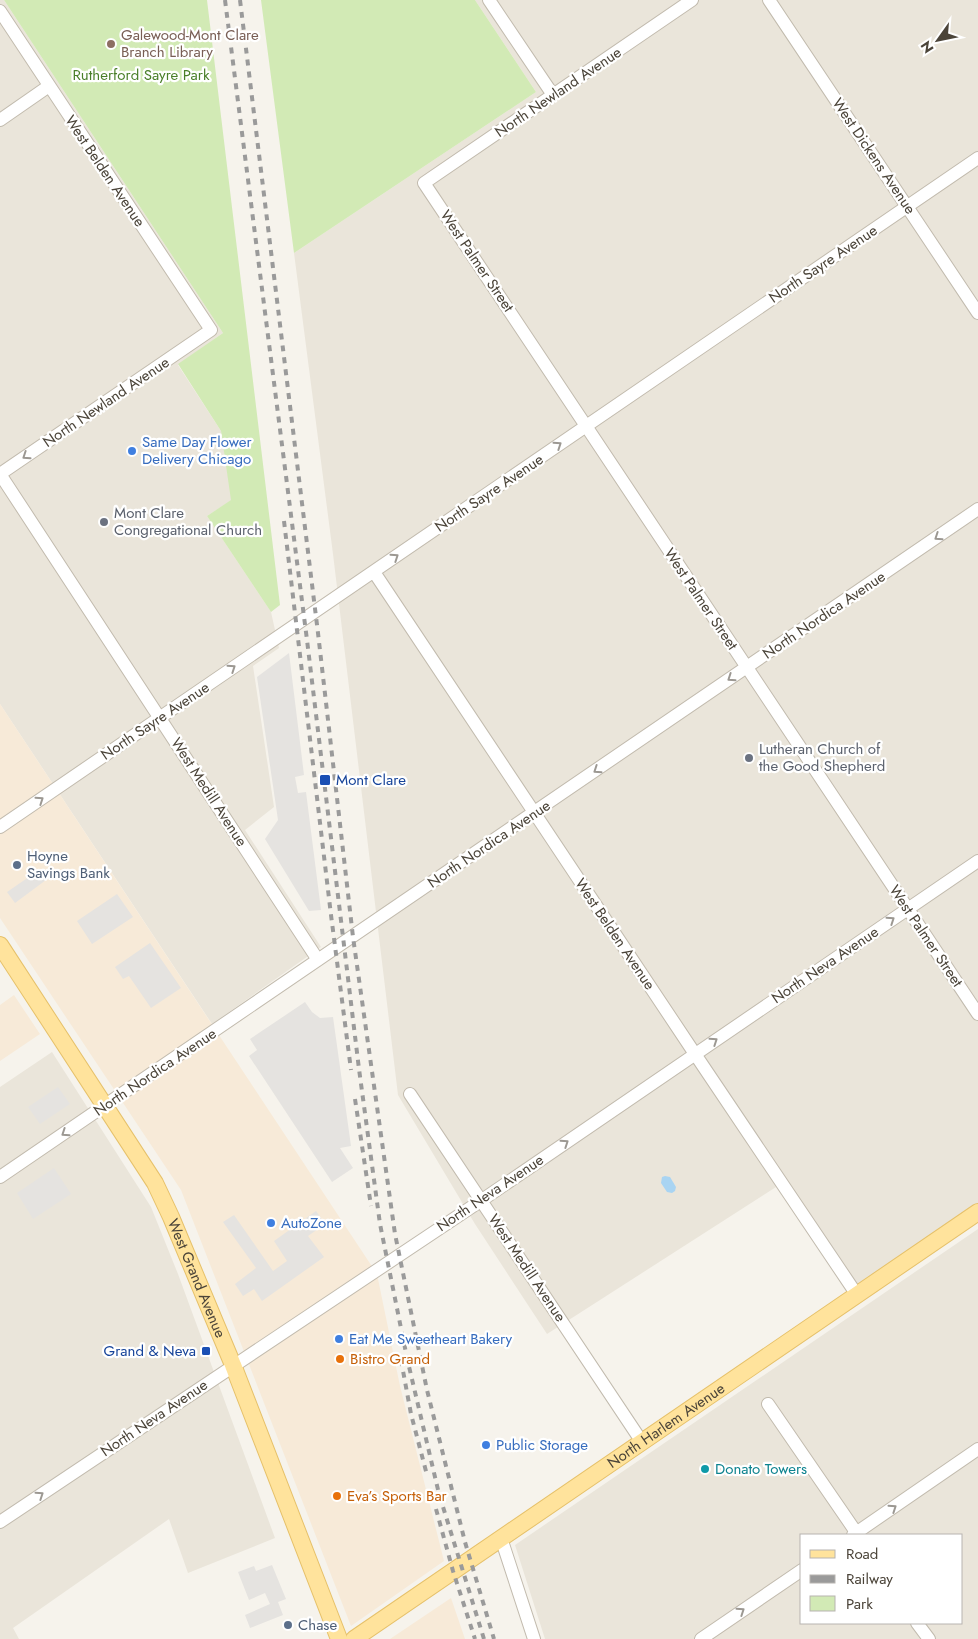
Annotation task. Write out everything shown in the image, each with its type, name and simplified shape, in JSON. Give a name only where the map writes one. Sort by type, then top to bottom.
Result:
[{"type":"main road","name":"West Grand Avenue","points":[[0,945],[106,1105],[155,1183],[233,1365],[339,1639]]},
{"type":"main road","name":"North Harlem Avenue","points":[[354,1639],[978,1212]]},
{"type":"street","points":[[489,0],[553,95]]},
{"type":"street","name":"North Newland Avenue","points":[[424,183],[692,0]]},
{"type":"street","name":"West Dickens Avenue","points":[[769,0],[978,313]]},
{"type":"street","name":"West Belden Avenue","points":[[0,11],[211,330]]},
{"type":"street","points":[[0,120],[49,86]]},
{"type":"street","name":"North Sayre Avenue","points":[[0,827],[978,158]]},
{"type":"street","name":"West Palmer Street","points":[[424,183],[978,1014]]},
{"type":"street","name":"North Newland Avenue","points":[[0,474],[211,330]]},
{"type":"street","name":"West Medill Avenue","points":[[0,474],[318,960]]},
{"type":"street","name":"North Nordica Avenue","points":[[0,1177],[978,509]]},
{"type":"street","name":"West Belden Avenue","points":[[374,572],[857,1295]]},
{"type":"street","name":"North Neva Avenue","points":[[0,1522],[482,1200],[978,861]]},
{"type":"street","name":"West Medill Avenue","points":[[410,1094],[642,1442]]},
{"type":"street","points":[[768,1404],[855,1534],[978,1450]]},
{"type":"street","points":[[501,1538],[534,1639]]},
{"type":"street","points":[[701,1639],[800,1571]]},
{"type":"street","points":[[919,1624],[928,1639]]},
{"type":"shaded area","points":[[0,0],[4,0],[223,333],[178,365],[221,431],[232,500],[207,516],[271,612],[279,648],[253,666],[274,807],[245,830],[321,947],[212,1024],[0,704]]},
{"type":"shaded area","points":[[475,0],[978,0],[978,1203],[857,1285],[787,1180],[547,1334],[475,1224],[398,1095],[333,554],[294,253],[536,92]]},
{"type":"shaded area","points":[[289,653],[304,775],[295,777],[298,793],[306,792],[321,910],[309,911],[265,839],[278,820],[257,677]]},
{"type":"shaded area","points":[[0,704],[377,1274],[400,1386],[444,1561],[351,1626],[181,1190],[0,918]]},
{"type":"shaded area","points":[[39,870],[46,880],[15,903],[7,892]]},
{"type":"shaded area","points":[[117,894],[133,917],[92,944],[77,921]]},
{"type":"shaded area","points":[[150,943],[181,988],[151,1008],[129,976],[123,979],[115,967]]},
{"type":"shaded area","points":[[14,995],[40,1034],[0,1061],[0,1005]]},
{"type":"shaded area","points":[[305,1002],[312,1012],[320,1018],[333,1017],[351,1146],[340,1148],[353,1168],[332,1182],[249,1056],[257,1050],[250,1039]]},
{"type":"shaded area","points":[[52,1052],[151,1207],[178,1274],[275,1538],[188,1573],[169,1519],[13,1628],[19,1639],[0,1639],[0,1087]]},
{"type":"shaded area","points":[[58,1087],[70,1104],[40,1124],[28,1107]]},
{"type":"shaded area","points":[[54,1168],[71,1194],[33,1219],[17,1193]]},
{"type":"shaded area","points":[[316,1211],[325,1224],[308,1236],[324,1257],[262,1301],[254,1289],[243,1296],[235,1284],[256,1268],[223,1222],[234,1215],[273,1271],[287,1261],[274,1241]]},
{"type":"shaded area","points":[[978,1229],[978,1639],[545,1639],[515,1545]]},
{"type":"shaded area","points":[[272,1565],[286,1599],[278,1602],[283,1615],[250,1628],[245,1615],[270,1604],[265,1593],[249,1600],[238,1572],[254,1566],[256,1571]]},
{"type":"shaded area","points":[[451,1598],[465,1639],[390,1639]]},
{"type":"green space","name":"Rutherford Sayre Park","points":[[4,0],[207,0],[280,605],[271,612],[207,516],[231,500],[221,431],[178,364],[223,333]]},
{"type":"green space","points":[[261,0],[475,0],[536,92],[294,253]]},
{"type":"water","points":[[662,1177],[670,1177],[676,1187],[672,1193],[667,1192],[661,1183]]},
{"type":"railway","points":[[225,0],[380,1224],[407,1358],[439,1494],[484,1639]]},
{"type":"railway","points":[[240,0],[318,633],[353,937],[395,1234],[427,1390],[465,1542],[494,1639]]},
{"type":"railway","points":[[284,521],[351,1070]]},
{"type":"railway","points":[[355,1099],[371,1206]]},
{"type":"railway","points":[[401,1360],[411,1414],[427,1475]]},
{"type":"railway","points":[[436,1509],[453,1571],[475,1639]]},
{"type":"place","name":"Galewood-Mont Clare Branch Library","points":[[111,44]]},
{"type":"place","name":"Same Day Flower Delivery Chicago","points":[[132,451]]},
{"type":"place","name":"Mont Clare Congregational Church","points":[[104,522]]},
{"type":"place","name":"Lutheran Church of the Good Shepherd","points":[[749,758]]},
{"type":"place","name":"Mont Clare","points":[[325,780]]},
{"type":"place","name":"Hoyne Savings Bank","points":[[17,865]]},
{"type":"place","name":"AutoZone","points":[[271,1223]]},
{"type":"place","name":"Eat Me Sweetheart Bakery","points":[[339,1339]]},
{"type":"place","name":"Grand & Neva","points":[[206,1351]]},
{"type":"place","name":"Bistro Grand","points":[[340,1359]]},
{"type":"place","name":"Public Storage","points":[[486,1445]]},
{"type":"place","name":"Donato Towers","points":[[705,1469]]},
{"type":"place","name":"Eva’s Sports Bar","points":[[337,1496]]},
{"type":"place","name":"Chase","points":[[288,1625]]}]
